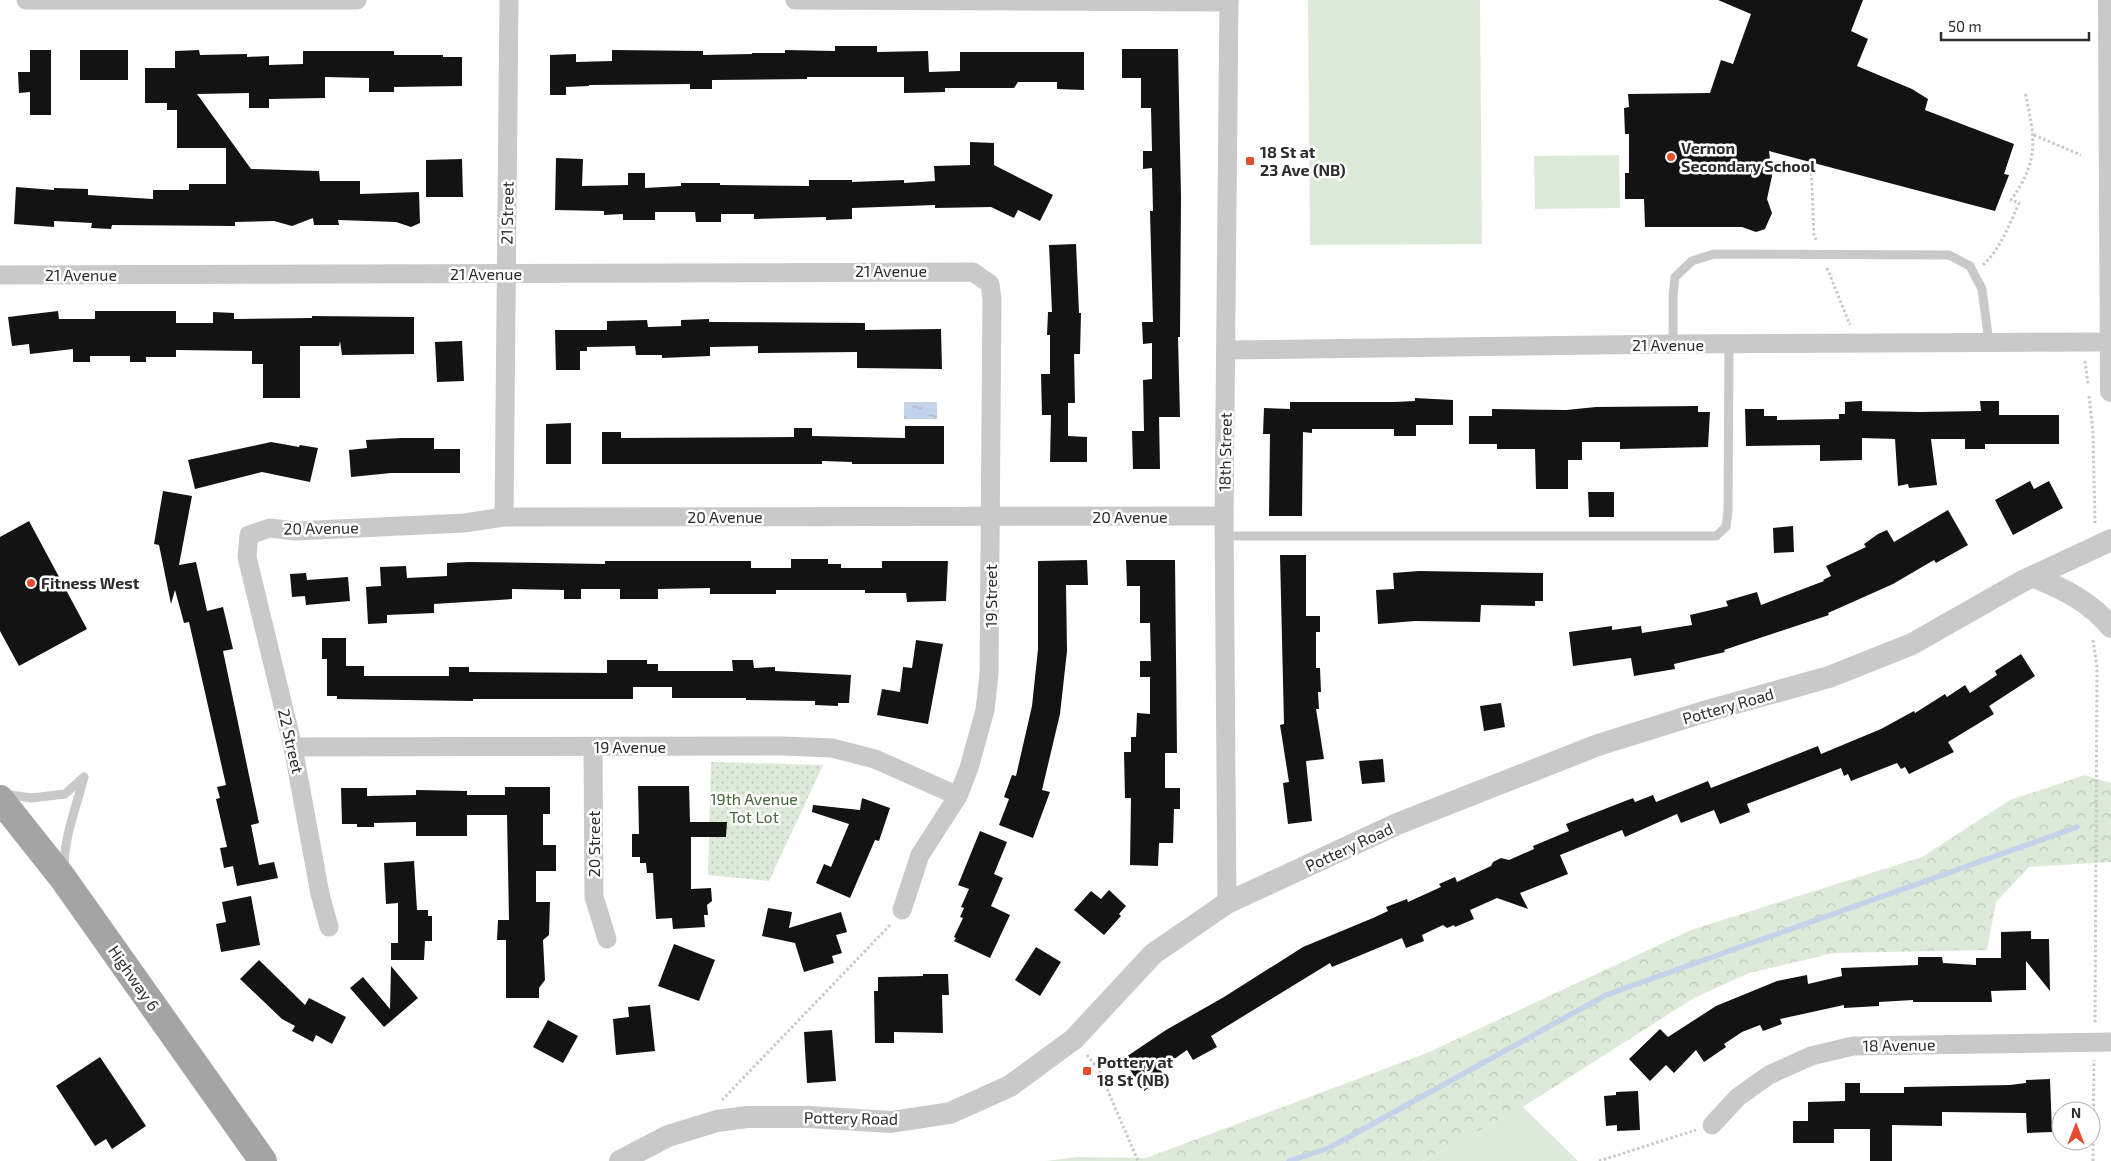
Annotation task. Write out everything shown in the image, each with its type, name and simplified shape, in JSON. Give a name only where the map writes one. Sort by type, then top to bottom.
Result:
[{"type":"main road","name":"Highway 6","points":[[0,799],[64,879],[262,1160]]},
{"type":"street","points":[[26,0],[357,0]]},
{"type":"street","name":"21 Street","points":[[504,517],[509,0]]},
{"type":"street","points":[[795,0],[1229,1]]},
{"type":"street","points":[[2109,0],[2111,391]]},
{"type":"street","name":"18th Street","points":[[1227,903],[1224,516],[1229,1]]},
{"type":"street","name":"21 Avenue","points":[[0,275],[973,272]]},
{"type":"street","name":"19 Street","points":[[902,910],[920,855],[958,796],[976,746],[985,710],[989,674],[992,517],[992,299],[990,284],[973,272]]},
{"type":"street","name":"21 Avenue","points":[[1226,350],[1673,344],[2110,342]]},
{"type":"street","name":"20 Avenue","points":[[247,557],[249,535],[270,528],[295,531],[464,523],[504,517],[1224,516]]},
{"type":"street","name":"Pottery Road","points":[[620,1161],[668,1136],[717,1121],[756,1117],[891,1122],[950,1113],[1010,1086],[1074,1039],[1153,954],[1227,903],[1397,824],[1598,745],[1707,711],[1829,677],[1912,644],[2034,576],[2111,540]]},
{"type":"street","name":"22 Street","points":[[247,557],[293,747],[320,894],[329,927]]},
{"type":"street","points":[[2034,576],[2063,588],[2096,610],[2101,632]]},
{"type":"street","name":"19 Avenue","points":[[293,747],[784,746],[832,748],[875,759],[958,796]]},
{"type":"street","name":"20 Street","points":[[593,747],[594,897],[607,939]]},
{"type":"street","name":"18 Avenue","points":[[1712,1125],[1738,1097],[1769,1075],[1811,1056],[1853,1046],[2103,1042]]},
{"type":"lane","points":[[1673,344],[1675,277],[1692,261],[1714,254],[1949,255],[1970,266],[1982,289],[1989,343]]},
{"type":"lane","points":[[1225,536],[1716,536],[1726,527],[1728,511],[1729,345]]},
{"type":"lane","points":[[0,793],[32,798],[65,794],[84,777],[75,814],[67,834],[64,850],[64,879]]},
{"type":"path","points":[[1974,274],[1993,256],[2004,237],[2019,203],[2011,200],[2022,185],[2032,159],[2034,135],[2025,92]]},
{"type":"path","points":[[2034,135],[2081,155]]},
{"type":"path","points":[[2087,374],[2093,432],[2095,523]]},
{"type":"path","points":[[2093,1161],[2103,1042],[2097,667],[2094,642],[2101,632]]},
{"type":"path","points":[[717,1121],[715,1106],[879,938],[902,910]]},
{"type":"path","points":[[1074,1039],[1099,1070],[1138,1161]]},
{"type":"path","points":[[1599,1161],[1712,1125]]},
{"type":"green space","points":[[1308,0],[1480,0],[1482,244],[1310,245]]},
{"type":"green space","points":[[1619,155],[1620,208],[1535,209],[1534,156]]},
{"type":"green space","name":"19th Avenue Tot Lot","points":[[711,762],[823,765],[769,881],[708,875]]},
{"type":"green space","points":[[2085,775],[2111,783],[2111,862],[2029,867],[1996,902],[1987,950],[1834,953],[1749,973],[1694,998],[1523,1107],[1423,1161],[1046,1161],[1077,1157],[1146,1158],[1427,1053],[1691,930],[1922,857],[2010,800]]},
{"type":"green space","points":[[1523,1107],[1578,1161],[1423,1161]]},
{"type":"water","points":[[904,402],[937,402],[937,419],[904,419]]},
{"type":"building","name":"Vernon Secondary School","points":[[1718,0],[1863,0],[1851,31],[1868,39],[1857,66],[1912,89],[1928,99],[1925,110],[2014,144],[2004,174],[2009,175],[1995,211],[1769,151],[1772,176],[1767,199],[1772,213],[1765,229],[1756,232],[1742,227],[1645,227],[1644,199],[1625,199],[1625,173],[1629,173],[1629,134],[1625,134],[1624,108],[1629,107],[1628,94],[1710,93],[1721,60],[1733,64],[1751,14]]},
{"type":"building","points":[[835,46],[877,46],[877,52],[928,51],[929,72],[960,71],[960,52],[1084,52],[1084,90],[1057,89],[1057,82],[1018,82],[1014,88],[945,88],[945,92],[904,93],[904,77],[807,77],[807,79],[712,80],[712,89],[690,89],[690,84],[589,85],[566,87],[566,95],[550,95],[550,55],[576,54],[576,62],[612,61],[612,50],[703,51],[703,55],[785,53],[785,50],[835,51]]},
{"type":"building","points":[[1122,49],[1178,49],[1181,197],[1180,337],[1178,337],[1180,417],[1159,417],[1160,469],[1133,469],[1132,431],[1144,431],[1143,380],[1152,379],[1152,343],[1143,344],[1142,322],[1153,322],[1150,211],[1153,211],[1152,168],[1143,169],[1143,151],[1152,151],[1151,108],[1141,108],[1141,78],[1122,78]]},
{"type":"building","points":[[30,50],[51,50],[51,115],[30,115],[30,92],[19,93],[18,72],[30,72]]},
{"type":"building","points":[[80,50],[128,50],[128,80],[80,80]]},
{"type":"building","points":[[199,50],[200,55],[247,54],[247,57],[269,56],[269,65],[303,64],[303,51],[394,51],[394,55],[462,57],[462,86],[394,87],[394,92],[369,92],[369,78],[325,77],[325,98],[269,99],[269,108],[249,108],[249,93],[197,94],[251,169],[319,171],[320,181],[360,181],[360,194],[419,192],[420,223],[411,227],[396,222],[338,220],[339,225],[314,225],[313,218],[292,226],[274,221],[235,222],[235,226],[112,225],[111,229],[91,228],[92,223],[54,221],[54,227],[14,224],[16,187],[54,190],[54,188],[88,189],[88,195],[153,199],[153,190],[189,190],[189,184],[226,184],[226,148],[177,148],[177,110],[167,110],[167,103],[145,103],[145,68],[175,68],[175,51]]},
{"type":"building","points":[[970,142],[994,143],[994,165],[1053,195],[1040,221],[1018,210],[1014,218],[991,207],[935,208],[935,205],[852,208],[852,219],[826,220],[826,217],[754,219],[754,214],[721,214],[721,222],[696,222],[695,212],[655,212],[655,220],[623,220],[623,214],[604,215],[604,211],[555,210],[556,158],[583,159],[582,186],[628,185],[628,173],[645,173],[645,188],[681,186],[681,183],[809,186],[809,180],[852,180],[852,182],[904,180],[904,183],[935,181],[934,166],[970,165]]},
{"type":"building","points":[[462,159],[463,197],[426,197],[426,160]]},
{"type":"building","points":[[1076,244],[1079,313],[1081,313],[1080,354],[1074,354],[1075,403],[1068,403],[1068,436],[1087,437],[1087,462],[1050,462],[1051,415],[1042,415],[1041,374],[1050,374],[1050,335],[1047,335],[1048,312],[1052,312],[1049,245]]},
{"type":"building","points":[[58,311],[59,319],[95,319],[95,311],[176,311],[176,323],[213,323],[213,312],[234,313],[234,319],[312,318],[312,316],[414,317],[414,354],[342,355],[340,341],[339,346],[300,346],[300,398],[263,398],[263,364],[252,364],[252,351],[176,350],[176,357],[146,357],[146,362],[130,362],[130,356],[90,356],[90,362],[73,362],[73,349],[30,354],[29,344],[12,346],[8,317]]},
{"type":"building","points":[[709,319],[709,322],[865,323],[865,330],[941,329],[942,369],[857,368],[857,352],[758,353],[758,346],[710,347],[710,356],[662,358],[662,355],[636,355],[635,346],[587,347],[587,351],[580,351],[580,370],[556,370],[555,330],[607,330],[607,321],[647,320],[648,327],[681,326],[681,320]]},
{"type":"building","points":[[462,341],[464,381],[437,382],[435,342]]},
{"type":"building","points":[[1415,398],[1453,400],[1453,425],[1416,425],[1416,436],[1394,436],[1394,429],[1312,429],[1312,433],[1303,432],[1302,516],[1269,516],[1270,434],[1263,434],[1264,408],[1290,409],[1290,402],[1394,402],[1415,401]]},
{"type":"building","points":[[1862,401],[1862,411],[1920,412],[1981,411],[1980,401],[1999,401],[1999,415],[2059,415],[2059,444],[1985,444],[1985,449],[1965,449],[1965,439],[1931,439],[1937,485],[1909,488],[1908,484],[1898,486],[1895,439],[1862,438],[1862,460],[1820,461],[1820,445],[1746,446],[1745,409],[1764,409],[1764,416],[1777,416],[1777,420],[1839,419],[1839,414],[1845,414],[1845,402]]},
{"type":"building","points":[[1698,406],[1698,412],[1710,412],[1708,447],[1620,449],[1620,442],[1582,442],[1582,460],[1568,460],[1568,489],[1536,489],[1535,449],[1497,449],[1497,444],[1469,444],[1469,416],[1492,416],[1492,409],[1566,410],[1596,407]]},
{"type":"building","points":[[571,423],[571,464],[546,464],[546,424]]},
{"type":"building","points":[[905,426],[944,426],[944,464],[852,464],[852,462],[822,461],[822,464],[602,464],[602,432],[621,432],[621,438],[794,437],[794,428],[812,428],[812,436],[905,438]]},
{"type":"building","points":[[434,438],[434,449],[460,449],[460,473],[391,473],[351,477],[349,450],[367,448],[366,440]]},
{"type":"building","points":[[271,442],[318,448],[310,482],[262,472],[195,489],[188,460]]},
{"type":"building","points":[[2030,481],[2034,489],[2049,481],[2063,508],[2013,535],[1995,500]]},
{"type":"building","points":[[163,491],[192,496],[179,565],[196,562],[207,611],[223,607],[233,649],[223,651],[259,823],[251,825],[259,865],[274,862],[278,878],[237,886],[233,866],[224,868],[220,848],[227,847],[216,799],[220,798],[217,787],[226,785],[189,622],[184,623],[175,590],[171,604],[159,545],[154,544]]},
{"type":"building","points":[[1588,492],[1614,492],[1614,517],[1589,517]]},
{"type":"building","points":[[1948,510],[1968,545],[1936,563],[1934,560],[1893,584],[1828,613],[1829,615],[1724,650],[1725,652],[1674,664],[1675,669],[1634,676],[1631,658],[1573,666],[1569,632],[1612,626],[1612,630],[1641,626],[1642,633],[1692,625],[1690,615],[1728,606],[1726,601],[1757,592],[1761,605],[1824,581],[1831,576],[1826,566],[1866,547],[1864,544],[1878,534],[1887,530],[1894,542]]},
{"type":"building","name":"Fitness West","points":[[29,521],[87,629],[19,666],[0,631],[0,537]]},
{"type":"building","points":[[1793,526],[1794,552],[1774,553],[1773,528]]},
{"type":"building","points":[[1280,555],[1306,555],[1306,616],[1320,616],[1320,632],[1316,632],[1316,668],[1320,668],[1321,692],[1318,692],[1319,709],[1316,709],[1324,759],[1306,761],[1312,821],[1288,824],[1283,783],[1289,782],[1280,725],[1284,724]]},
{"type":"building","points":[[791,559],[828,559],[828,564],[841,564],[841,568],[882,568],[882,561],[948,561],[946,601],[907,602],[906,593],[865,593],[865,590],[776,590],[776,594],[710,594],[710,588],[658,589],[658,599],[620,599],[620,589],[581,589],[581,599],[564,599],[564,590],[512,589],[512,599],[434,604],[434,613],[387,615],[387,623],[368,624],[366,587],[381,586],[380,567],[406,566],[407,578],[447,576],[447,563],[605,564],[605,561],[751,561],[751,568],[791,568]]},
{"type":"building","points":[[1087,560],[1088,585],[1066,585],[1067,651],[1060,714],[1042,790],[1050,792],[1033,838],[999,825],[1009,799],[1004,797],[1012,775],[1016,776],[1032,706],[1038,649],[1038,561]]},
{"type":"building","points":[[1126,560],[1175,560],[1177,753],[1165,753],[1165,788],[1180,788],[1180,809],[1174,809],[1173,843],[1159,843],[1158,866],[1130,865],[1131,798],[1125,798],[1124,752],[1131,752],[1131,737],[1136,737],[1137,713],[1150,714],[1150,677],[1140,677],[1140,661],[1151,661],[1150,623],[1140,623],[1140,586],[1127,586]]},
{"type":"building","points":[[1419,571],[1543,573],[1543,601],[1535,601],[1535,606],[1481,605],[1480,622],[1415,621],[1378,624],[1376,590],[1394,589],[1393,573]]},
{"type":"building","points":[[306,573],[307,580],[348,577],[350,601],[306,605],[305,596],[292,597],[290,574]]},
{"type":"building","points":[[322,638],[346,638],[346,666],[364,666],[364,676],[449,676],[449,667],[469,667],[469,672],[607,673],[607,660],[647,660],[647,664],[658,664],[658,671],[733,671],[732,660],[753,660],[754,668],[775,667],[775,671],[851,675],[849,703],[838,703],[838,706],[815,705],[815,701],[746,700],[746,698],[672,698],[672,687],[633,687],[633,699],[473,699],[473,701],[337,699],[337,696],[327,696],[327,659],[322,659]]},
{"type":"building","points":[[916,640],[943,644],[928,724],[877,715],[882,689],[900,692],[903,667],[912,668]]},
{"type":"building","points":[[2021,654],[2035,676],[1989,706],[1994,714],[1948,742],[1954,752],[1909,774],[1905,767],[1901,769],[1897,763],[1851,781],[1848,774],[1844,776],[1841,768],[1747,804],[1750,812],[1720,824],[1714,810],[1681,823],[1677,814],[1625,837],[1622,830],[1560,855],[1568,874],[1520,893],[1528,909],[1497,898],[1470,910],[1474,919],[1455,927],[1454,925],[1447,928],[1443,925],[1422,935],[1424,941],[1406,948],[1402,938],[1332,967],[1330,963],[1211,1036],[1217,1047],[1193,1060],[1187,1050],[1160,1069],[1165,1077],[1144,1091],[1123,1059],[1166,1030],[1224,997],[1303,947],[1388,911],[1386,907],[1407,899],[1408,902],[1441,887],[1439,884],[1455,877],[1457,882],[1491,866],[1493,862],[1501,858],[1509,860],[1534,849],[1533,846],[1569,831],[1566,824],[1633,798],[1635,802],[1653,795],[1656,802],[1708,781],[1711,788],[1818,746],[1821,754],[1881,729],[1914,711],[1915,713],[1945,694],[1947,697],[1965,685],[1970,693],[1997,675],[1995,671]]},
{"type":"building","points":[[1501,703],[1505,727],[1484,731],[1480,706]]},
{"type":"building","points":[[1383,759],[1385,782],[1362,784],[1359,761]]},
{"type":"building","points":[[638,786],[689,786],[690,822],[727,822],[726,837],[691,837],[691,889],[711,888],[712,901],[707,905],[708,915],[704,915],[705,927],[673,929],[672,918],[656,919],[653,873],[647,873],[646,863],[640,863],[640,857],[632,857],[632,834],[639,834]]},
{"type":"building","points":[[505,787],[550,787],[550,814],[543,814],[543,845],[556,845],[556,871],[536,871],[536,902],[550,902],[549,935],[543,940],[545,980],[539,988],[539,998],[506,998],[506,940],[497,940],[498,920],[509,920],[507,815],[467,815],[467,836],[416,836],[416,822],[374,823],[374,827],[357,827],[357,824],[342,824],[341,788],[367,788],[367,796],[416,795],[416,790],[467,791],[467,795],[505,795]]},
{"type":"building","points":[[862,798],[890,808],[879,841],[875,840],[850,898],[816,883],[824,864],[831,867],[849,824],[812,812],[813,805],[860,810]]},
{"type":"building","points":[[980,831],[1007,842],[994,874],[1003,878],[991,906],[1010,915],[990,958],[954,941],[963,918],[960,917],[964,908],[961,907],[969,889],[958,885]]},
{"type":"building","points":[[414,861],[417,910],[428,910],[428,916],[432,916],[432,941],[425,941],[424,960],[391,960],[391,943],[398,943],[398,903],[386,904],[384,863]]},
{"type":"building","points":[[1109,890],[1126,906],[1119,914],[1121,916],[1104,935],[1074,910],[1091,891],[1101,899]]},
{"type":"building","points":[[251,896],[260,945],[221,952],[216,924],[226,922],[222,902]]},
{"type":"building","points":[[768,908],[792,912],[789,928],[841,912],[847,932],[836,935],[842,953],[832,956],[834,963],[804,972],[795,943],[762,936]]},
{"type":"building","points":[[2031,931],[2031,939],[2049,939],[2050,991],[2026,961],[2026,990],[1991,991],[1992,1002],[1913,1002],[1913,1000],[1879,1002],[1879,1006],[1844,1008],[1844,1005],[1780,1019],[1782,1024],[1763,1031],[1760,1025],[1742,1032],[1724,1044],[1726,1047],[1704,1062],[1696,1050],[1674,1073],[1666,1065],[1650,1081],[1629,1059],[1660,1029],[1668,1037],[1716,1006],[1777,981],[1807,975],[1808,984],[1842,976],[1841,968],[1918,965],[1918,957],[1942,957],[1943,963],[1976,965],[1976,958],[2001,958],[2001,932]]},
{"type":"building","points":[[674,944],[715,960],[699,1001],[658,986]]},
{"type":"building","points":[[1036,947],[1061,962],[1040,996],[1015,980]]},
{"type":"building","points":[[259,960],[305,1005],[309,998],[346,1017],[332,1044],[316,1035],[313,1042],[292,1031],[295,1026],[282,1019],[240,979]]},
{"type":"building","points":[[391,966],[418,998],[384,1027],[350,988],[363,977],[390,1009]]},
{"type":"building","points":[[923,974],[948,974],[949,995],[942,995],[943,1033],[894,1032],[894,1043],[875,1043],[874,991],[878,991],[878,977],[923,976]]},
{"type":"building","points":[[650,1005],[655,1051],[616,1055],[613,1019],[629,1017],[628,1007]]},
{"type":"building","points":[[548,1020],[578,1036],[563,1063],[533,1047]]},
{"type":"building","points":[[832,1030],[836,1081],[807,1083],[804,1032]]},
{"type":"building","points":[[100,1057],[146,1126],[112,1149],[106,1139],[95,1146],[56,1086]]},
{"type":"building","points":[[2050,1079],[2051,1132],[2027,1133],[2026,1113],[1942,1112],[1942,1126],[1892,1125],[1892,1161],[1870,1161],[1870,1129],[1834,1129],[1834,1143],[1793,1143],[1793,1121],[1808,1121],[1808,1102],[1845,1101],[1845,1083],[1860,1083],[1860,1093],[1904,1093],[1904,1087],[2010,1085],[2026,1083],[2026,1080]]},
{"type":"building","points":[[1638,1091],[1640,1130],[1617,1131],[1617,1125],[1606,1126],[1604,1096],[1616,1095],[1616,1092]]},
{"type":"waterway","points":[[1289,1161],[1329,1148],[1606,995],[2077,827]]},
{"type":"place","name":"Vernon Secondary School","points":[[1671,157]]},
{"type":"place","name":"18 St at 23 Ave (NB)","points":[[1250,161]]},
{"type":"place","name":"Fitness West","points":[[31,583]]},
{"type":"place","name":"Pottery at 18 St (NB)","points":[[1087,1071]]}]
